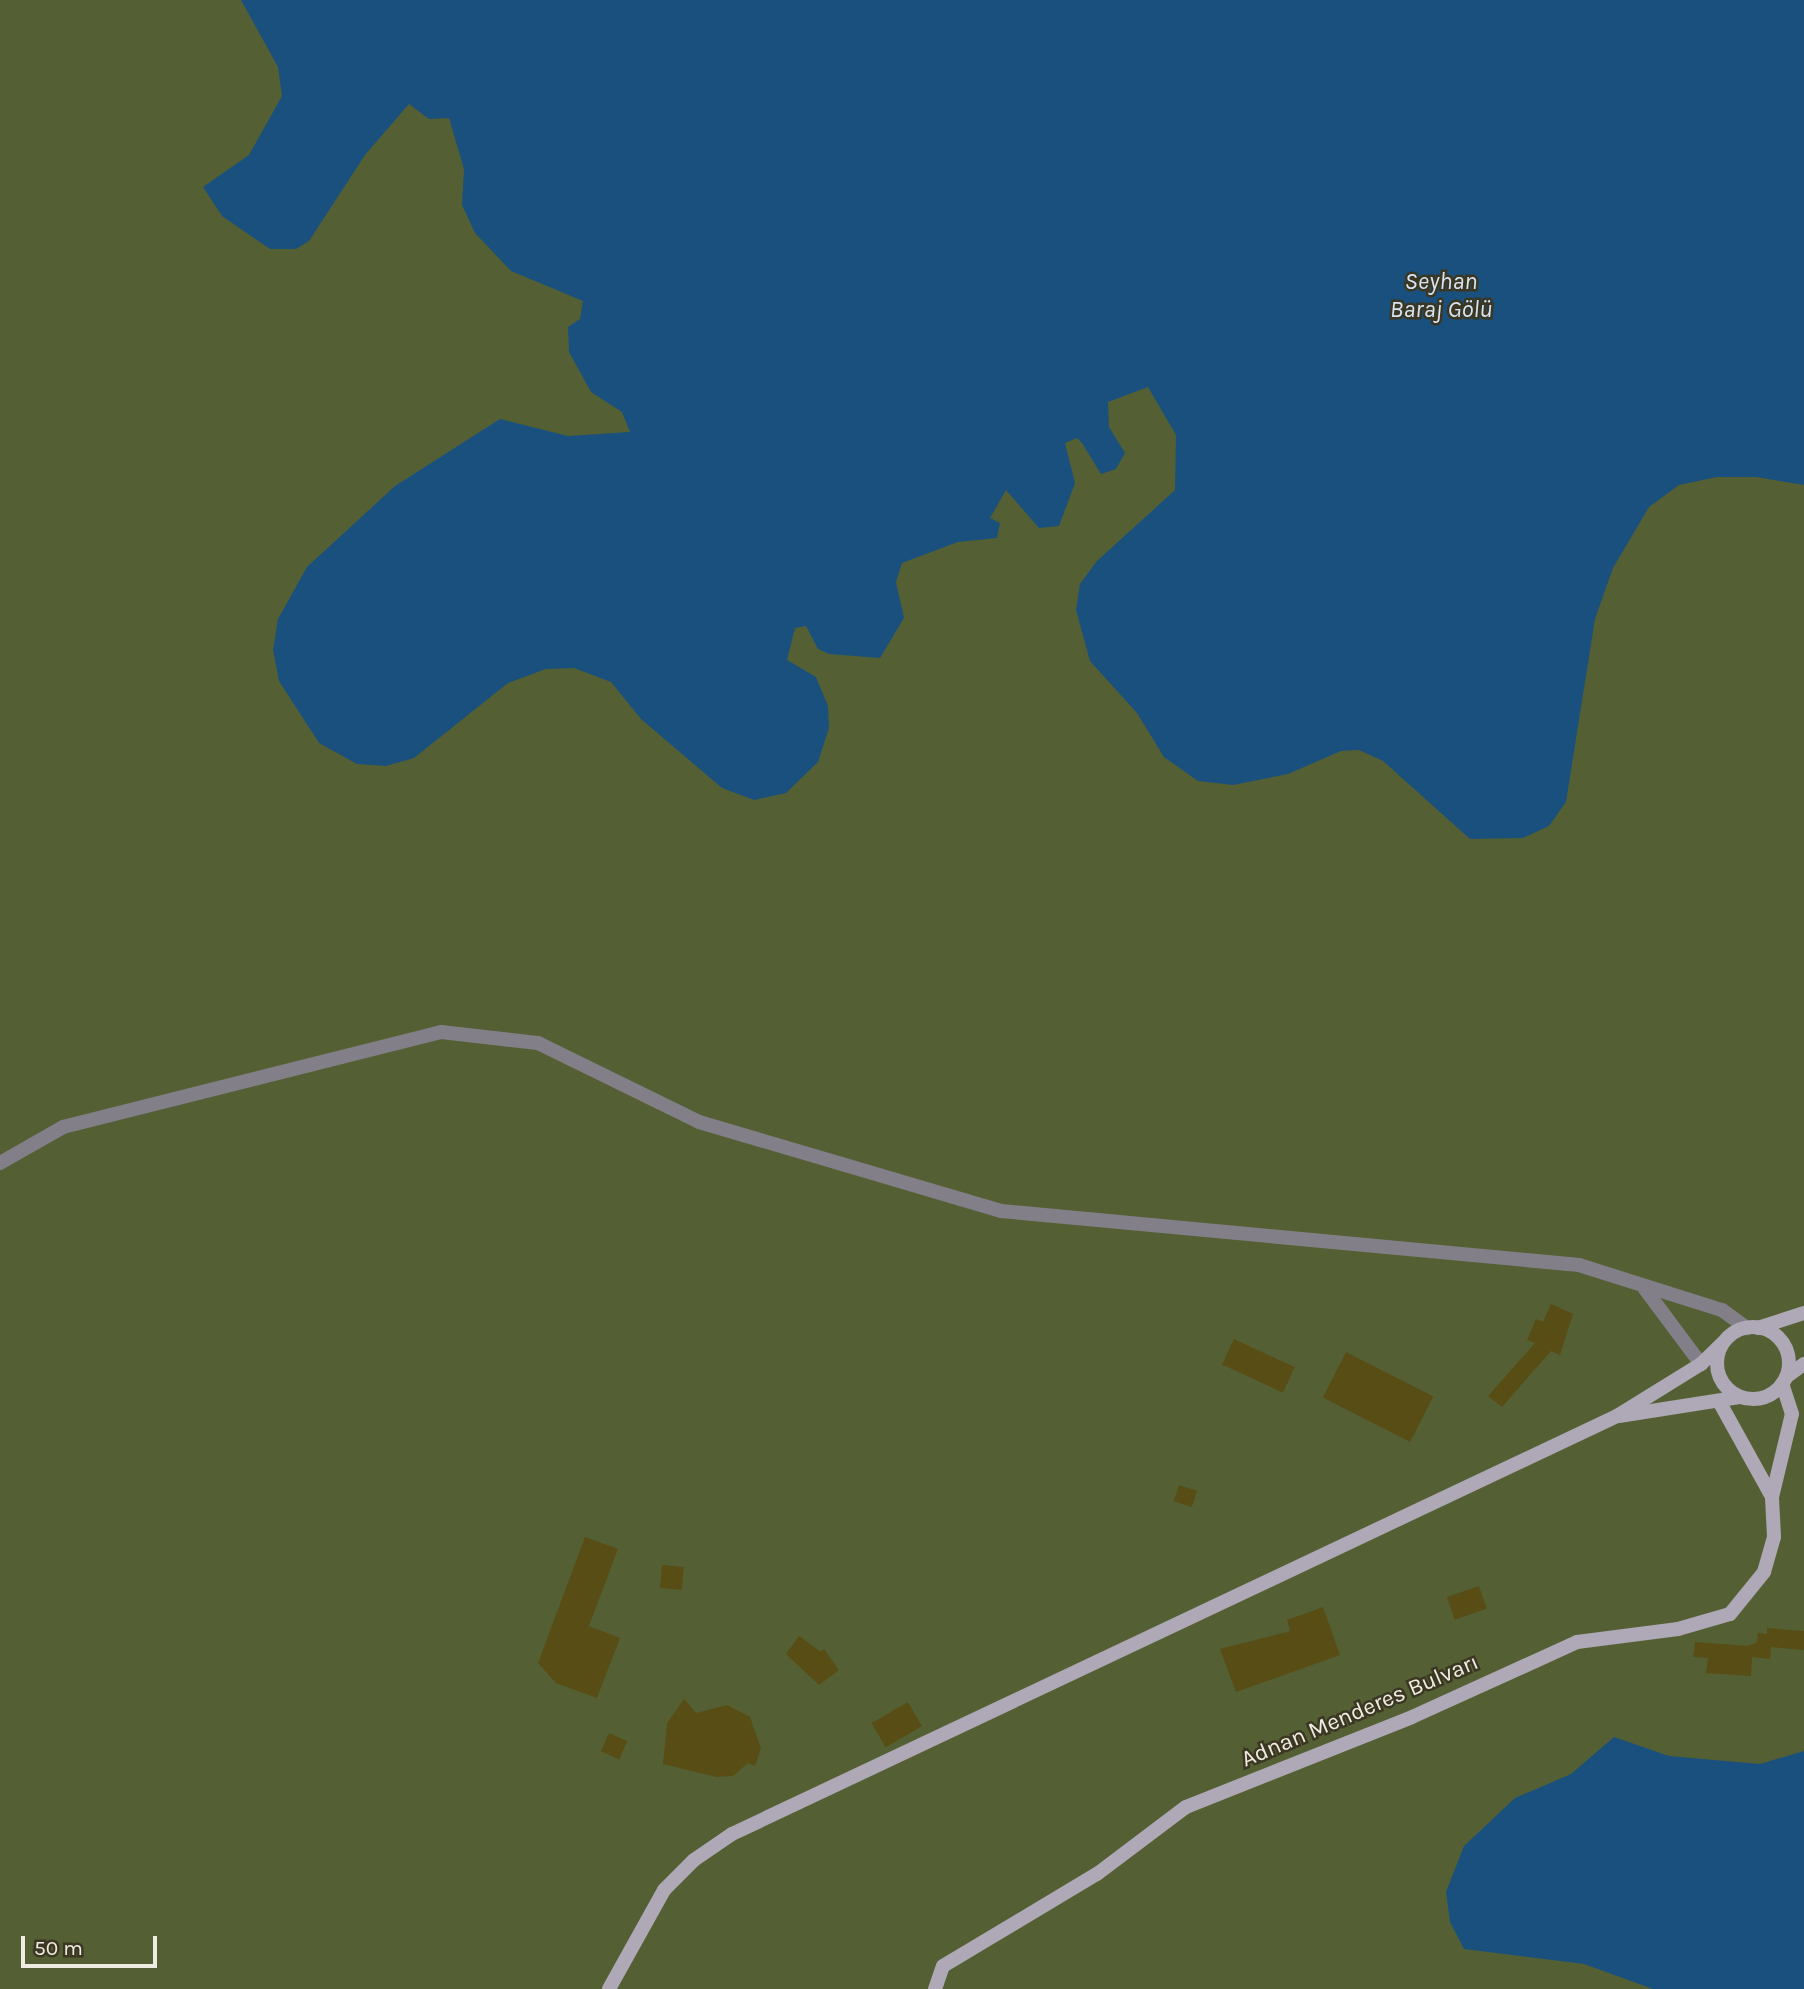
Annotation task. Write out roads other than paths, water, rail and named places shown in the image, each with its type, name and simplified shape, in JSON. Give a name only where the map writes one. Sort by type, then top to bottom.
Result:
[{"type":"main road","points":[[612,1985],[664,1890],[694,1860],[732,1834],[1617,1416],[1701,1364],[1723,1343],[1753,1328],[1804,1313]]},
{"type":"main road","points":[[1753,1328],[1781,1341],[1789,1365],[1784,1381],[1792,1414],[1772,1497]]},
{"type":"main road","points":[[1723,1343],[1718,1355],[1721,1380],[1740,1397]]},
{"type":"main road","points":[[1617,1416],[1720,1403],[1740,1397],[1763,1398],[1804,1364]]},
{"type":"main road","points":[[1720,1403],[1772,1497]]},
{"type":"main road","name":"Adnan Menderes Bulvarı","points":[[935,1989],[943,1966],[1097,1874],[1186,1807],[1412,1717],[1577,1643],[1678,1629],[1730,1614],[1764,1572],[1774,1537],[1772,1497]]},
{"type":"street","points":[[0,1163],[63,1127],[441,1032],[538,1043],[699,1122],[1001,1211],[1579,1265],[1645,1289],[1722,1310],[1753,1328]]},
{"type":"street","points":[[1645,1289],[1701,1364]]},
{"type":"water","name":"Seyhan Baraj Gölü","points":[[241,0],[1804,0],[1804,485],[1756,477],[1717,477],[1679,485],[1649,507],[1613,568],[1595,619],[1566,802],[1549,826],[1523,838],[1470,839],[1383,761],[1359,750],[1341,751],[1288,774],[1233,785],[1198,781],[1164,757],[1137,713],[1090,661],[1076,610],[1080,584],[1097,561],[1175,490],[1176,435],[1148,387],[1108,402],[1109,427],[1125,453],[1116,469],[1101,474],[1077,438],[1065,443],[1075,483],[1059,526],[1039,528],[1006,490],[990,518],[1000,523],[997,538],[958,542],[902,563],[896,582],[904,618],[880,658],[829,654],[818,649],[806,626],[795,628],[787,660],[816,677],[828,706],[829,728],[818,762],[786,793],[754,800],[722,788],[641,719],[611,682],[574,668],[546,669],[508,683],[414,758],[386,766],[357,764],[319,743],[279,681],[273,650],[278,619],[307,567],[395,486],[500,419],[568,436],[630,432],[622,412],[591,392],[569,352],[568,327],[580,319],[583,301],[511,271],[475,233],[462,205],[464,169],[449,118],[429,119],[409,104],[365,155],[309,241],[296,249],[270,249],[222,216],[203,187],[249,155],[282,96],[278,67]]},
{"type":"water","points":[[1614,1737],[1669,1756],[1760,1764],[1804,1751],[1804,1989],[1653,1989],[1584,1964],[1464,1949],[1450,1922],[1446,1892],[1464,1846],[1515,1798],[1571,1774]]}]
